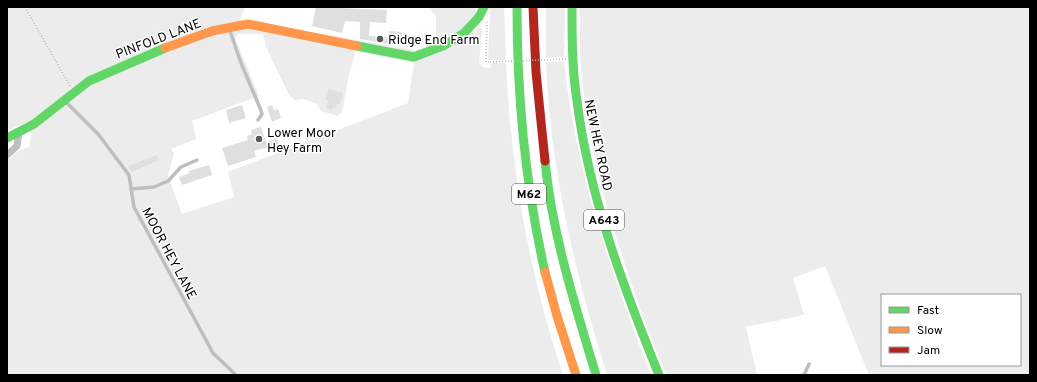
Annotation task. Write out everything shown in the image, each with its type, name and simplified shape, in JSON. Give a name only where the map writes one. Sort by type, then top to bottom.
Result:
[{"type":"main road","name":"M62","points":[[517,7],[521,129],[530,195],[546,269],[568,353],[576,375]]},
{"type":"main road","name":"M62","points":[[533,7],[537,80],[548,194],[564,269],[596,375]]},
{"type":"main road","name":"NEW HEY ROAD","points":[[572,7],[571,42],[574,89],[584,150],[612,249],[637,322],[659,375]]},
{"type":"main road","name":"PINFOLD LANE","points":[[7,138],[34,124],[89,81],[136,59],[212,31],[248,24],[414,57],[429,52],[460,36],[472,26],[484,8]]},
{"type":"street","points":[[7,155],[17,146],[19,132]]},
{"type":"lane","points":[[229,27],[241,63],[262,114],[258,120]]},
{"type":"lane","name":"MOOR HEY LANE","points":[[64,100],[98,134],[128,175],[134,207],[213,354],[236,375]]},
{"type":"lane","points":[[131,189],[154,186],[168,181],[181,167],[197,160]]},
{"type":"lane","points":[[804,375],[809,364]]},
{"type":"path","points":[[26,7],[69,84],[72,94]]},
{"type":"path","points":[[484,8],[487,18],[486,62],[566,59]]},
{"type":"shaded area","points":[[7,7],[245,7],[240,20],[415,50],[428,47],[436,35],[436,16],[428,7],[475,7],[482,31],[479,63],[483,67],[490,68],[491,63],[506,63],[508,103],[517,182],[531,260],[540,299],[563,375],[7,375],[7,160],[19,150],[29,147],[31,137],[28,122],[7,130]],"holes":[[[238,34],[263,34],[266,47],[289,95],[295,100],[304,99],[317,104],[321,111],[338,116],[342,112],[349,74],[356,51],[414,63],[408,103],[228,172],[234,197],[182,214],[168,176],[174,154],[171,149],[196,139],[192,121],[259,96],[235,38]]]},
{"type":"shaded area","points":[[487,7],[504,7],[506,60],[488,60],[490,10]]},
{"type":"shaded area","points":[[546,7],[565,7],[564,57],[546,58]]},
{"type":"shaded area","points":[[580,7],[1030,7],[1030,375],[869,375],[825,266],[793,278],[804,315],[746,327],[757,375],[667,375],[632,285],[610,217],[593,148],[582,78]]},
{"type":"shaded area","points":[[564,61],[569,101],[586,181],[622,298],[651,375],[607,375],[595,337],[566,220],[548,102],[546,62]]},
{"type":"building","points":[[316,7],[387,10],[386,23],[370,22],[369,36],[389,37],[389,31],[402,32],[400,46],[360,39],[360,22],[345,21],[342,33],[312,26]]},
{"type":"building","points":[[329,89],[343,93],[340,104],[337,104],[336,108],[333,107],[332,110],[326,108],[328,100],[325,100]]},
{"type":"building","points":[[242,105],[246,118],[229,123],[226,110]]},
{"type":"building","points":[[272,105],[274,110],[278,109],[281,118],[272,122],[267,107]]},
{"type":"building","points":[[261,127],[266,142],[277,138],[279,144],[254,151],[256,157],[228,166],[222,148],[248,140],[247,136],[252,134],[251,130]]},
{"type":"building","points":[[157,155],[159,160],[131,172],[128,166]]},
{"type":"building","points":[[209,165],[212,175],[182,185],[179,177],[190,173],[189,171]]},
{"type":"traffic: fast","points":[[357,46],[414,57],[445,45],[464,33],[479,17],[484,7]]},
{"type":"traffic: fast","points":[[517,7],[517,41],[521,108],[527,173],[545,272]]},
{"type":"traffic: fast","points":[[572,7],[575,89],[582,136],[590,171],[620,274],[659,375]]},
{"type":"traffic: fast","points":[[7,138],[34,124],[89,81],[165,48]]},
{"type":"traffic: fast","points":[[545,161],[548,188],[565,269],[596,375]]},
{"type":"traffic: slow","points":[[165,48],[212,31],[248,24],[357,46]]},
{"type":"traffic: slow","points":[[545,272],[576,375]]},
{"type":"traffic: jam","points":[[533,7],[536,72],[545,161]]},
{"type":"place","name":"Ridge End Farm","points":[[380,39]]},
{"type":"place","name":"Lower Moor Hey Farm","points":[[259,139]]}]
